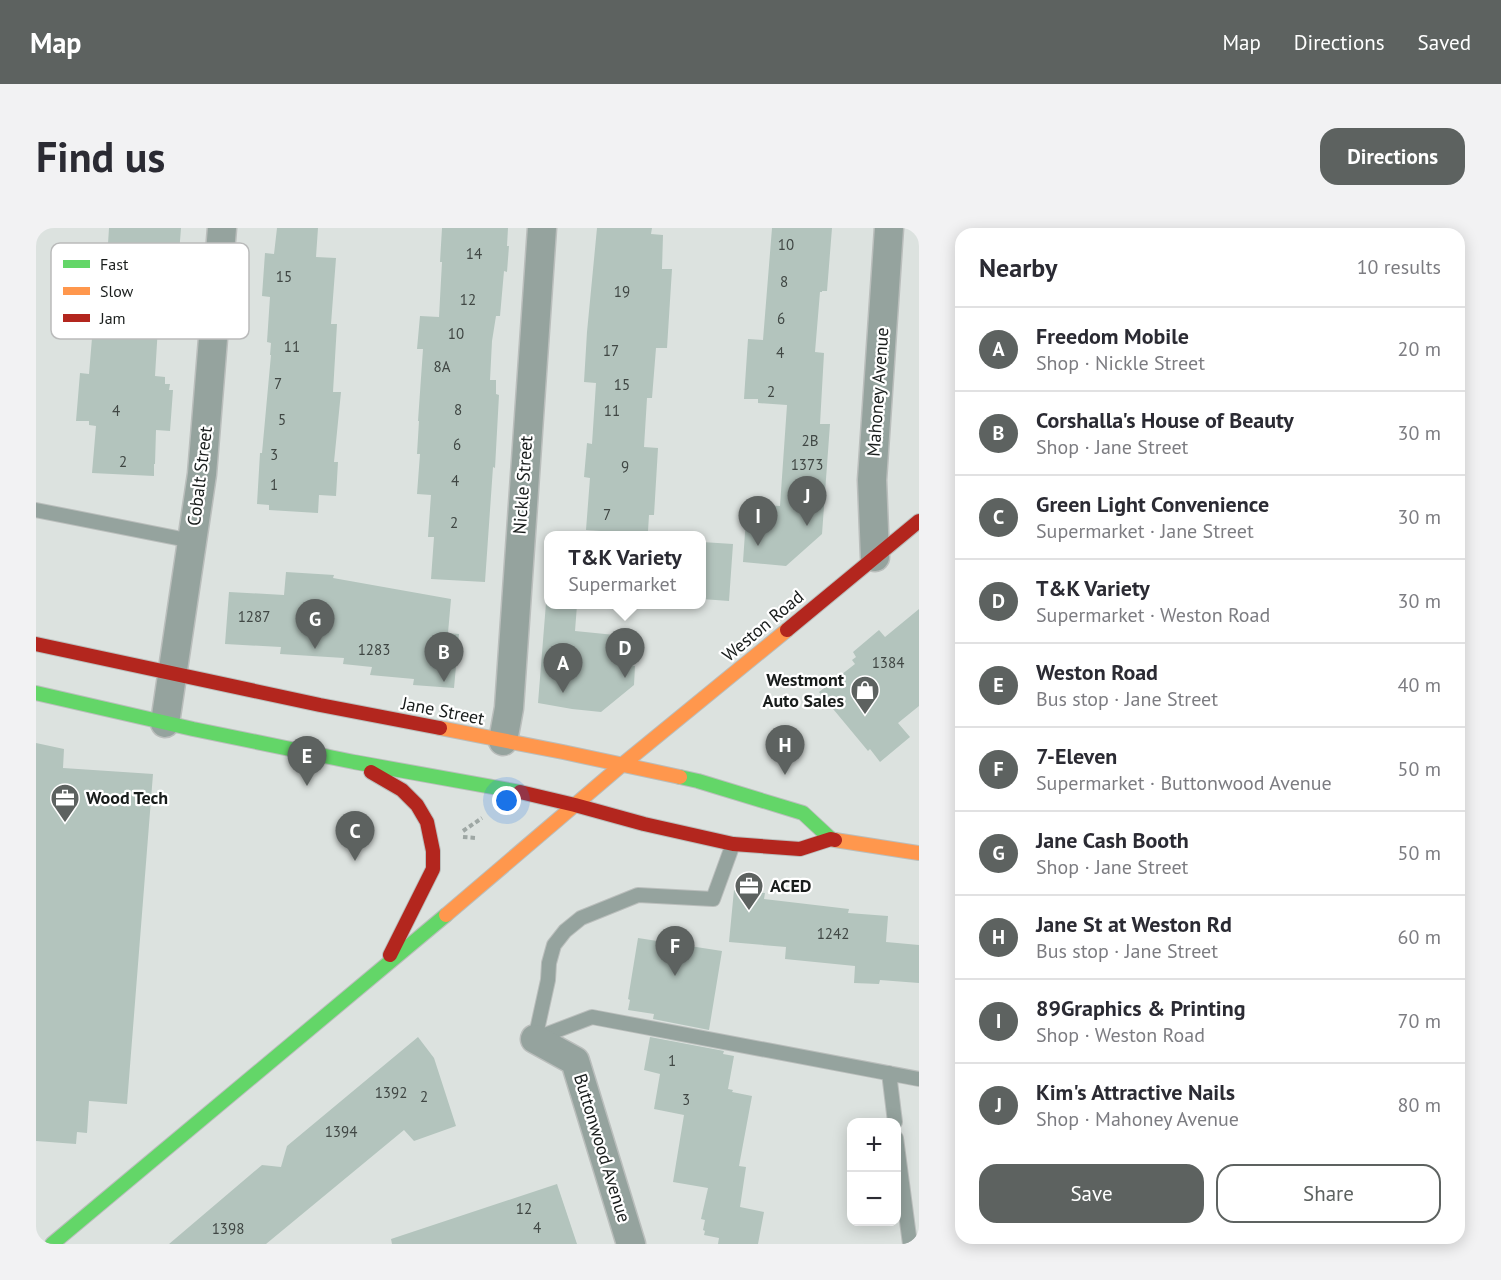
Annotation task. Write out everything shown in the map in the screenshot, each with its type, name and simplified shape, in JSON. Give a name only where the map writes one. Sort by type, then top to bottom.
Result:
[{"type":"main road","name":"Weston Road","points":[[52,1244],[623,764],[919,521]]},
{"type":"main road","name":"Jane Street","points":[[36,644],[320,705],[623,764],[698,781],[803,813],[831,839]]},
{"type":"main road","points":[[36,693],[165,723],[354,762],[514,791],[733,844],[800,849],[831,839],[919,853]]},
{"type":"main road","points":[[354,762],[394,785],[417,803],[434,847],[433,869],[385,966]]},
{"type":"street","name":"Cobalt Street","points":[[221,243],[222,228]]},
{"type":"street","name":"Nickle Street","points":[[503,741],[509,708],[542,228]]},
{"type":"street","name":"Mahoney Avenue","points":[[875,557],[872,486],[889,228]]},
{"type":"street","name":"Cobalt Street","points":[[165,723],[202,474],[213,339]]},
{"type":"street","name":"Buttonwood Avenue","points":[[535,1039],[575,1061],[631,1244]]},
{"type":"lane","points":[[36,510],[192,541]]},
{"type":"lane","points":[[535,1039],[548,980],[549,963],[554,945],[565,931],[581,918],[638,896],[713,899],[733,844]]},
{"type":"lane","points":[[535,1039],[592,1017],[919,1079]]},
{"type":"lane","points":[[889,1073],[895,1118]]},
{"type":"lane","points":[[901,1171],[910,1244]]},
{"type":"path","points":[[455,836],[482,818]]},
{"type":"building","points":[[109,228],[181,228],[180,243],[108,243]]},
{"type":"building","points":[[277,228],[318,228],[316,257],[336,258],[331,324],[337,324],[333,392],[341,392],[334,462],[338,462],[336,496],[319,495],[318,513],[269,510],[269,505],[257,504],[271,355],[271,343],[267,342],[270,297],[262,296],[265,253],[274,254]]},
{"type":"building","points":[[442,228],[508,228],[507,272],[504,271],[500,316],[496,316],[492,341],[490,380],[496,380],[496,394],[499,395],[485,582],[431,579],[434,537],[428,537],[431,495],[417,494],[420,454],[417,454],[418,421],[423,349],[417,349],[420,316],[439,317]]},
{"type":"building","points":[[597,228],[652,228],[651,234],[663,235],[662,269],[672,269],[667,348],[656,348],[652,398],[647,398],[644,447],[658,448],[654,515],[649,515],[648,531],[586,530],[590,478],[584,477],[587,443],[592,444],[596,383],[584,382]]},
{"type":"building","points":[[772,228],[832,228],[827,291],[820,292],[815,352],[824,353],[820,424],[830,424],[822,534],[786,566],[743,562],[747,504],[780,506],[787,405],[758,403],[758,399],[744,399],[748,339],[763,340]]},
{"type":"building","points":[[92,339],[157,339],[155,376],[165,377],[165,384],[170,384],[169,390],[173,390],[170,431],[156,430],[154,476],[92,473],[96,426],[89,425],[89,421],[76,421],[80,373],[89,374]]},
{"type":"building","points":[[706,542],[733,544],[729,601],[706,599]]},
{"type":"building","points":[[286,572],[334,575],[333,578],[451,599],[448,633],[459,634],[454,688],[413,685],[414,679],[370,675],[372,667],[343,664],[344,658],[280,654],[281,647],[225,644],[229,592],[284,595]]},
{"type":"building","points":[[546,609],[577,609],[575,631],[615,635],[615,643],[631,645],[629,665],[635,666],[634,685],[601,712],[538,703]]},
{"type":"building","points":[[919,609],[919,706],[898,723],[910,737],[880,762],[870,749],[868,751],[819,692],[855,664],[852,660],[856,657],[853,652],[879,630],[885,637]]},
{"type":"building","points":[[36,743],[64,749],[63,768],[153,774],[127,1104],[89,1101],[87,1133],[77,1132],[76,1144],[36,1141]]},
{"type":"building","points":[[734,890],[765,893],[764,899],[849,909],[848,913],[888,916],[886,942],[919,945],[919,983],[880,980],[879,984],[854,983],[855,966],[785,959],[786,947],[729,942]]},
{"type":"building","points":[[638,938],[722,951],[709,1030],[653,1019],[654,1014],[628,1010]]},
{"type":"building","points":[[418,1037],[434,1058],[456,1126],[414,1141],[404,1130],[266,1244],[169,1244],[262,1165],[281,1167],[287,1146]]},
{"type":"building","points":[[650,1037],[724,1051],[723,1054],[734,1056],[728,1089],[752,1096],[739,1166],[746,1167],[740,1207],[764,1212],[758,1244],[718,1244],[719,1238],[704,1235],[705,1220],[701,1219],[708,1188],[673,1182],[684,1115],[654,1109],[660,1074],[644,1070]]},
{"type":"building","points":[[557,1184],[577,1244],[392,1244],[391,1239]]},
{"type":"traffic: fast","points":[[36,693],[193,729],[354,762],[520,792]]},
{"type":"traffic: fast","points":[[680,777],[803,813],[831,839]]},
{"type":"traffic: fast","points":[[52,1244],[446,915]]},
{"type":"traffic: slow","points":[[446,915],[623,764],[787,630]]},
{"type":"traffic: slow","points":[[440,728],[680,777]]},
{"type":"traffic: slow","points":[[835,840],[919,853]]},
{"type":"traffic: jam","points":[[787,630],[919,521]]},
{"type":"traffic: jam","points":[[36,644],[320,705],[440,728]]},
{"type":"traffic: jam","points":[[371,772],[402,790],[417,805],[427,822],[433,851],[433,869],[390,955]]},
{"type":"traffic: jam","points":[[520,792],[733,844],[800,849],[831,839],[835,840]]},
{"type":"place","name":"Kim's Attractive Nails","points":[[807,526]]},
{"type":"place","name":"89Graphics & Printing","points":[[758,546]]},
{"type":"place","name":"Jane Cash Booth","points":[[315,649]]},
{"type":"place","name":"T&K Variety","points":[[625,678]]},
{"type":"place","name":"Corshalla's House of Beauty","points":[[444,682]]},
{"type":"place","name":"Freedom Mobile","points":[[563,693]]},
{"type":"place","name":"Westmont Auto Sales","points":[[865,716]]},
{"type":"place","name":"Jane St at Weston Rd","points":[[785,775]]},
{"type":"place","name":"Weston Road","points":[[307,786]]},
{"type":"place","name":"Wood Tech","points":[[65,824]]},
{"type":"place","name":"Green Light Convenience","points":[[355,861]]},
{"type":"place","name":"ACED","points":[[749,912]]},
{"type":"place","name":"7-Eleven","points":[[675,976]]}]
